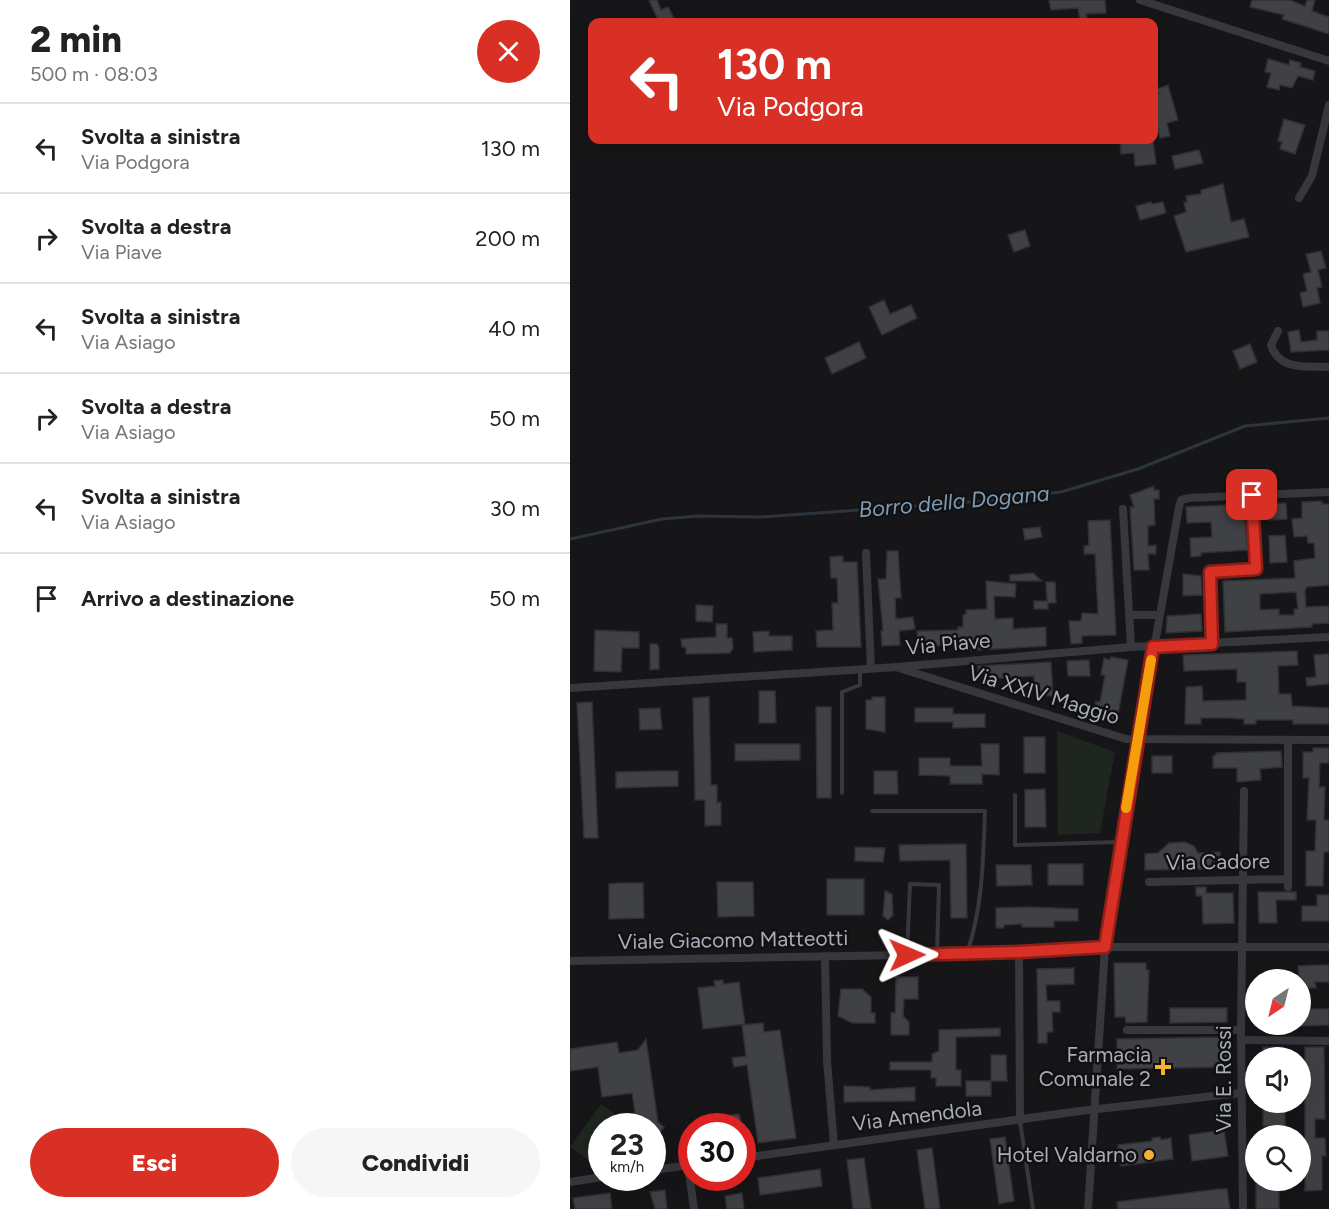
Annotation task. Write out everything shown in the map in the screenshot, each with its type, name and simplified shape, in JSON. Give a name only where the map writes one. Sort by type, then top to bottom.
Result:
[{"type":"street","points":[[1140,0],[1329,60]]},
{"type":"street","points":[[1299,198],[1312,176],[1329,105]]},
{"type":"street","points":[[1278,332],[1270,345],[1273,353],[1281,362],[1293,366],[1329,367]]},
{"type":"street","points":[[1088,1209],[1105,947],[1153,647],[1182,500],[1329,492]]},
{"type":"street","points":[[1212,644],[1210,572],[1256,569],[1252,495]]},
{"type":"street","points":[[1123,509],[1131,647]]},
{"type":"street","points":[[866,553],[871,668]]},
{"type":"street","points":[[1129,615],[1159,615]]},
{"type":"street","name":"Via Piave","points":[[570,688],[897,667],[1131,647],[1329,637]]},
{"type":"street","name":"Via XXIV Maggio","points":[[897,667],[1062,721],[1126,739],[1288,742],[1329,740]]},
{"type":"street","name":"Via Cadore","points":[[1149,882],[1243,880],[1288,883],[1288,742]]},
{"type":"street","name":"Via E. Rossi","points":[[1243,1209],[1241,1030],[1244,791]]},
{"type":"street","name":"Viale Giacomo Matteotti","points":[[570,961],[967,954],[1105,947],[1243,949],[1329,947]]},
{"type":"street","points":[[1019,952],[1020,1121]]},
{"type":"street","points":[[825,956],[827,1060],[834,1145]]},
{"type":"street","points":[[1127,1030],[1241,1030]]},
{"type":"street","points":[[1241,1040],[1329,1041]]},
{"type":"street","name":"Via Amendola","points":[[756,1156],[1080,1111],[1241,1093]]},
{"type":"street","points":[[570,1182],[588,1179]]},
{"type":"street","points":[[692,1191],[694,1209]]},
{"type":"lane","points":[[842,793],[842,693],[860,685],[860,669]]},
{"type":"lane","points":[[1015,795],[1015,845],[1120,842]]},
{"type":"lane","points":[[872,811],[985,811],[982,891],[977,923],[967,954]]},
{"type":"lane","points":[[907,955],[910,884],[939,885],[937,954]]},
{"type":"lane","points":[[1020,1121],[1033,1209]]},
{"type":"shaded area","points":[[1057,731],[1115,752],[1100,833],[1058,835]]},
{"type":"shaded area","points":[[601,1104],[614,1113],[595,1113]]},
{"type":"shaded area","points":[[588,1122],[588,1160],[570,1147]]},
{"type":"building","points":[[649,0],[657,0],[661,10],[668,7],[674,18],[657,18]]},
{"type":"building","points":[[1049,0],[1105,0],[1106,13],[1086,14],[1087,18],[1079,18],[1078,8],[1051,10]]},
{"type":"building","points":[[1252,0],[1290,0],[1305,6],[1307,0],[1315,0],[1312,11],[1329,17],[1329,34],[1282,19],[1284,15],[1250,7]]},
{"type":"building","points":[[1268,59],[1289,65],[1290,60],[1301,63],[1300,67],[1315,71],[1313,80],[1298,76],[1292,88],[1280,85],[1279,90],[1267,87],[1271,73],[1265,72]]},
{"type":"building","points":[[1168,85],[1178,120],[1167,123],[1170,136],[1160,138],[1158,129],[1158,89]]},
{"type":"building","points":[[1284,119],[1305,125],[1295,154],[1280,149],[1282,142],[1278,141]]},
{"type":"building","points":[[1120,144],[1154,144],[1156,164],[1135,166],[1134,153],[1121,154]]},
{"type":"building","points":[[1199,150],[1203,163],[1175,169],[1172,156]]},
{"type":"building","points":[[1223,184],[1231,222],[1244,219],[1249,237],[1186,252],[1174,216],[1186,212],[1184,202],[1187,202],[1186,196],[1201,194],[1201,190]]},
{"type":"building","points":[[1151,202],[1152,204],[1163,202],[1166,213],[1140,220],[1136,206]]},
{"type":"building","points":[[1025,230],[1030,246],[1014,252],[1008,235]]},
{"type":"building","points":[[1321,251],[1326,268],[1318,270],[1322,287],[1317,288],[1320,303],[1303,307],[1300,293],[1307,291],[1303,274],[1311,272],[1306,254]]},
{"type":"building","points":[[884,300],[890,314],[911,305],[917,318],[882,335],[869,307]]},
{"type":"building","points":[[1299,330],[1301,342],[1317,340],[1317,331],[1329,331],[1329,350],[1291,352],[1288,332]]},
{"type":"building","points":[[859,342],[866,358],[832,374],[825,358]]},
{"type":"building","points":[[1250,344],[1257,362],[1240,369],[1233,351]]},
{"type":"building","points":[[1154,486],[1154,490],[1159,490],[1159,499],[1154,499],[1155,525],[1148,526],[1148,546],[1156,545],[1156,554],[1148,554],[1149,570],[1134,570],[1130,507],[1134,507],[1130,495]]},
{"type":"building","points":[[1322,501],[1322,504],[1329,504],[1329,585],[1307,587],[1305,591],[1306,607],[1329,606],[1329,623],[1312,624],[1312,627],[1225,632],[1223,581],[1295,578],[1294,561],[1315,558],[1314,543],[1308,543],[1307,536],[1294,537],[1292,519],[1302,518],[1302,502]],"holes":[[[1296,592],[1298,609],[1294,609],[1294,615],[1279,615],[1279,609],[1260,610],[1260,594]]]},
{"type":"building","points":[[1286,503],[1287,519],[1268,520],[1267,504]]},
{"type":"building","points":[[1246,504],[1247,514],[1244,514],[1248,550],[1201,553],[1201,556],[1191,557],[1190,538],[1212,537],[1211,522],[1187,523],[1186,507]]},
{"type":"building","points":[[1110,520],[1116,635],[1082,636],[1082,643],[1071,644],[1069,621],[1081,621],[1082,613],[1098,614],[1095,554],[1084,554],[1084,546],[1089,545],[1088,521]]},
{"type":"building","points":[[1040,527],[1042,537],[1025,540],[1023,529]]},
{"type":"building","points":[[1285,535],[1287,562],[1270,563],[1269,536]]},
{"type":"building","points":[[887,551],[898,551],[901,598],[895,598],[896,619],[913,617],[915,629],[899,631],[900,645],[882,646],[881,631],[883,631],[878,579],[886,579]]},
{"type":"building","points":[[843,556],[843,562],[857,562],[861,647],[817,647],[816,631],[833,630],[832,603],[838,603],[837,578],[831,578],[830,557]]},
{"type":"building","points":[[1033,573],[1042,581],[1010,581],[1010,575]]},
{"type":"building","points":[[1183,574],[1201,576],[1202,595],[1183,596]]},
{"type":"building","points":[[986,581],[1016,584],[1015,597],[994,596],[995,619],[1013,618],[1013,629],[1046,627],[1046,646],[963,651],[963,644],[918,647],[917,631],[958,630],[958,627],[963,627],[963,615],[966,614],[966,610],[987,609]]},
{"type":"building","points":[[1046,582],[1055,582],[1056,603],[1048,603],[1048,609],[1034,609],[1034,601],[1047,601]]},
{"type":"building","points":[[696,605],[713,606],[712,622],[696,621]]},
{"type":"building","points":[[1201,614],[1202,631],[1166,633],[1167,616]]},
{"type":"building","points":[[716,624],[727,624],[727,638],[732,638],[733,648],[730,653],[686,654],[686,647],[682,647],[681,639],[716,637]]},
{"type":"building","points":[[595,630],[639,632],[639,648],[622,648],[621,672],[594,671]]},
{"type":"building","points":[[769,631],[769,636],[792,636],[792,650],[754,652],[753,632]]},
{"type":"building","points":[[650,644],[657,644],[659,648],[659,669],[650,670]]},
{"type":"building","points":[[1297,651],[1298,665],[1278,666],[1279,694],[1291,694],[1292,706],[1329,708],[1329,724],[1293,724],[1293,720],[1256,720],[1256,724],[1244,724],[1244,719],[1201,718],[1201,724],[1185,724],[1186,687],[1202,686],[1203,701],[1246,700],[1246,682],[1237,682],[1237,669],[1184,671],[1183,655]]},
{"type":"building","points":[[1329,654],[1329,684],[1307,686],[1306,678],[1316,677],[1314,655]]},
{"type":"building","points":[[1111,657],[1128,660],[1117,720],[1097,716],[1098,710],[1095,710],[1096,701],[1100,702],[1105,675],[1101,675],[1104,658],[1110,660]]},
{"type":"building","points":[[1089,660],[1090,676],[1068,676],[1067,661]]},
{"type":"building","points":[[1051,662],[1053,696],[1035,695],[1034,676],[989,679],[978,676],[978,666]]},
{"type":"building","points":[[759,691],[775,691],[776,723],[759,723]]},
{"type":"building","points":[[709,697],[711,785],[717,785],[717,803],[721,802],[721,825],[705,826],[705,800],[695,800],[693,698]]},
{"type":"building","points":[[872,697],[885,697],[885,732],[866,729],[866,700],[872,700]]},
{"type":"building","points":[[592,702],[598,838],[584,838],[577,703]]},
{"type":"building","points":[[816,707],[831,707],[831,798],[817,798]]},
{"type":"building","points":[[660,708],[662,729],[640,730],[639,709]]},
{"type":"building","points":[[915,708],[953,708],[953,714],[985,714],[985,727],[953,728],[953,722],[915,722]]},
{"type":"building","points":[[1024,737],[1045,737],[1045,773],[1024,773]]},
{"type":"building","points":[[735,744],[800,744],[800,760],[735,761]]},
{"type":"building","points":[[981,744],[999,744],[999,775],[982,774],[982,784],[950,784],[950,776],[919,775],[919,758],[950,758],[950,766],[982,766]]},
{"type":"building","points":[[1313,748],[1329,748],[1329,763],[1320,763],[1319,787],[1325,787],[1324,820],[1329,820],[1329,852],[1324,852],[1323,886],[1306,886],[1306,851],[1315,851],[1316,820],[1307,820],[1309,778],[1303,778],[1303,752],[1313,752]]},
{"type":"building","points":[[1281,751],[1282,767],[1260,769],[1261,780],[1237,782],[1237,768],[1213,768],[1213,756],[1216,753]]},
{"type":"building","points":[[1152,756],[1172,756],[1172,773],[1152,773]]},
{"type":"building","points":[[678,771],[678,786],[616,788],[616,772]]},
{"type":"building","points":[[874,771],[897,771],[898,794],[874,794]]},
{"type":"building","points":[[1045,789],[1046,827],[1025,827],[1025,790]]},
{"type":"building","points":[[1185,842],[1194,846],[1198,853],[1220,852],[1220,859],[1211,862],[1211,869],[1145,870],[1145,854],[1158,853],[1169,843]]},
{"type":"building","points":[[966,844],[967,918],[951,918],[950,860],[900,861],[899,845]]},
{"type":"building","points":[[855,847],[885,848],[883,862],[855,861]]},
{"type":"building","points":[[1048,864],[1083,864],[1083,885],[1048,885]]},
{"type":"building","points":[[996,865],[1031,865],[1032,885],[997,886]]},
{"type":"building","points":[[827,879],[864,879],[864,915],[827,915]]},
{"type":"building","points":[[717,882],[753,882],[754,916],[718,917]]},
{"type":"building","points":[[643,883],[644,918],[609,919],[609,884]]},
{"type":"building","points":[[1196,887],[1206,887],[1206,893],[1233,893],[1234,923],[1203,924],[1202,896],[1196,896]]},
{"type":"building","points":[[885,891],[892,894],[893,915],[888,920],[883,916]]},
{"type":"building","points":[[1258,892],[1296,892],[1296,900],[1276,900],[1277,923],[1259,923]]},
{"type":"building","points":[[1317,895],[1329,895],[1329,921],[1302,921],[1302,906],[1317,906]]},
{"type":"building","points":[[996,908],[1078,909],[1078,921],[1054,921],[1054,927],[1022,927],[1022,924],[996,928]]},
{"type":"building","points":[[1114,963],[1146,963],[1146,970],[1149,970],[1147,1022],[1126,1023],[1125,1017],[1115,1017]]},
{"type":"building","points":[[1329,965],[1329,982],[1315,982],[1316,988],[1311,988],[1311,969],[1298,969],[1298,966]]},
{"type":"building","points":[[1074,968],[1074,984],[1046,985],[1047,1001],[1060,1001],[1060,1012],[1052,1012],[1053,1032],[1047,1032],[1047,1043],[1038,1043],[1037,969]]},
{"type":"building","points":[[896,977],[918,977],[918,999],[904,999],[903,1016],[909,1022],[909,1035],[891,1035],[891,1013],[895,1013]]},
{"type":"building","points":[[723,980],[723,984],[739,982],[745,1024],[703,1029],[698,988],[715,986],[714,981]]},
{"type":"building","points":[[841,989],[862,989],[871,997],[871,1013],[875,1013],[875,1023],[852,1023],[838,1016]]},
{"type":"building","points":[[1170,1008],[1227,1008],[1227,1022],[1170,1023]]},
{"type":"building","points":[[1311,1009],[1329,1009],[1329,1025],[1311,1026]]},
{"type":"building","points":[[763,1023],[764,1032],[780,1030],[796,1138],[758,1143],[756,1113],[754,1113],[747,1065],[734,1067],[732,1058],[746,1056],[742,1025]]},
{"type":"building","points":[[1000,1028],[1000,1036],[956,1037],[956,1070],[961,1070],[961,1086],[936,1086],[936,1078],[931,1078],[931,1070],[890,1070],[890,1062],[932,1062],[932,1054],[939,1051],[939,1030]]},
{"type":"building","points":[[1227,1037],[1228,1067],[1117,1069],[1117,1039]]},
{"type":"building","points":[[646,1039],[657,1113],[635,1113],[632,1093],[602,1097],[598,1067],[570,1071],[570,1049],[617,1042],[619,1053],[638,1050]]},
{"type":"building","points":[[1311,1047],[1324,1047],[1325,1119],[1315,1119],[1315,1138],[1325,1138],[1326,1156],[1322,1156],[1322,1190],[1311,1191],[1311,1125],[1305,1125],[1305,1113],[1311,1113]]},
{"type":"building","points":[[991,1055],[1006,1055],[1007,1081],[991,1081]]},
{"type":"building","points":[[966,1081],[991,1081],[991,1096],[966,1096]]},
{"type":"building","points":[[844,1086],[870,1087],[870,1090],[915,1087],[915,1101],[844,1102]]},
{"type":"building","points":[[1263,1113],[1285,1113],[1285,1125],[1263,1125]]},
{"type":"building","points":[[1224,1130],[1228,1156],[1192,1161],[1189,1135]]},
{"type":"building","points":[[1005,1137],[1014,1201],[999,1204],[990,1139]]},
{"type":"building","points":[[1160,1137],[1161,1140],[1171,1138],[1173,1159],[1121,1166],[1119,1157],[1115,1158],[1114,1150],[1118,1149],[1118,1145],[1152,1141],[1152,1138]]},
{"type":"building","points":[[932,1148],[940,1209],[925,1209],[917,1150]]},
{"type":"building","points":[[864,1158],[871,1209],[853,1209],[847,1160]]},
{"type":"building","points":[[820,1169],[822,1186],[760,1195],[758,1178]]},
{"type":"building","points":[[1227,1189],[1230,1209],[1118,1209],[1117,1202]]},
{"type":"building","points":[[665,1191],[667,1209],[655,1209],[650,1192]]},
{"type":"building","points":[[1256,1191],[1279,1191],[1279,1209],[1256,1209]]},
{"type":"building","points":[[610,1193],[612,1209],[575,1209],[573,1198]]},
{"type":"building","points":[[742,1193],[744,1209],[727,1209],[725,1196]]},
{"type":"waterway","name":"Borro della Dogana","points":[[570,539],[662,519],[698,516],[761,517],[985,501],[1061,492],[1138,469],[1245,426],[1329,418]]},
{"type":"slow traffic","points":[[1126,808],[1151,660]]},
{"type":"place","name":"Farmacia Comunale 2","points":[[1163,1067]]},
{"type":"place","name":"Hotel Valdarno","points":[[1149,1155]]},
{"type":"route","points":[[907,955],[1105,947],[1153,647],[1212,644],[1210,572],[1256,569],[1252,495]]}]
